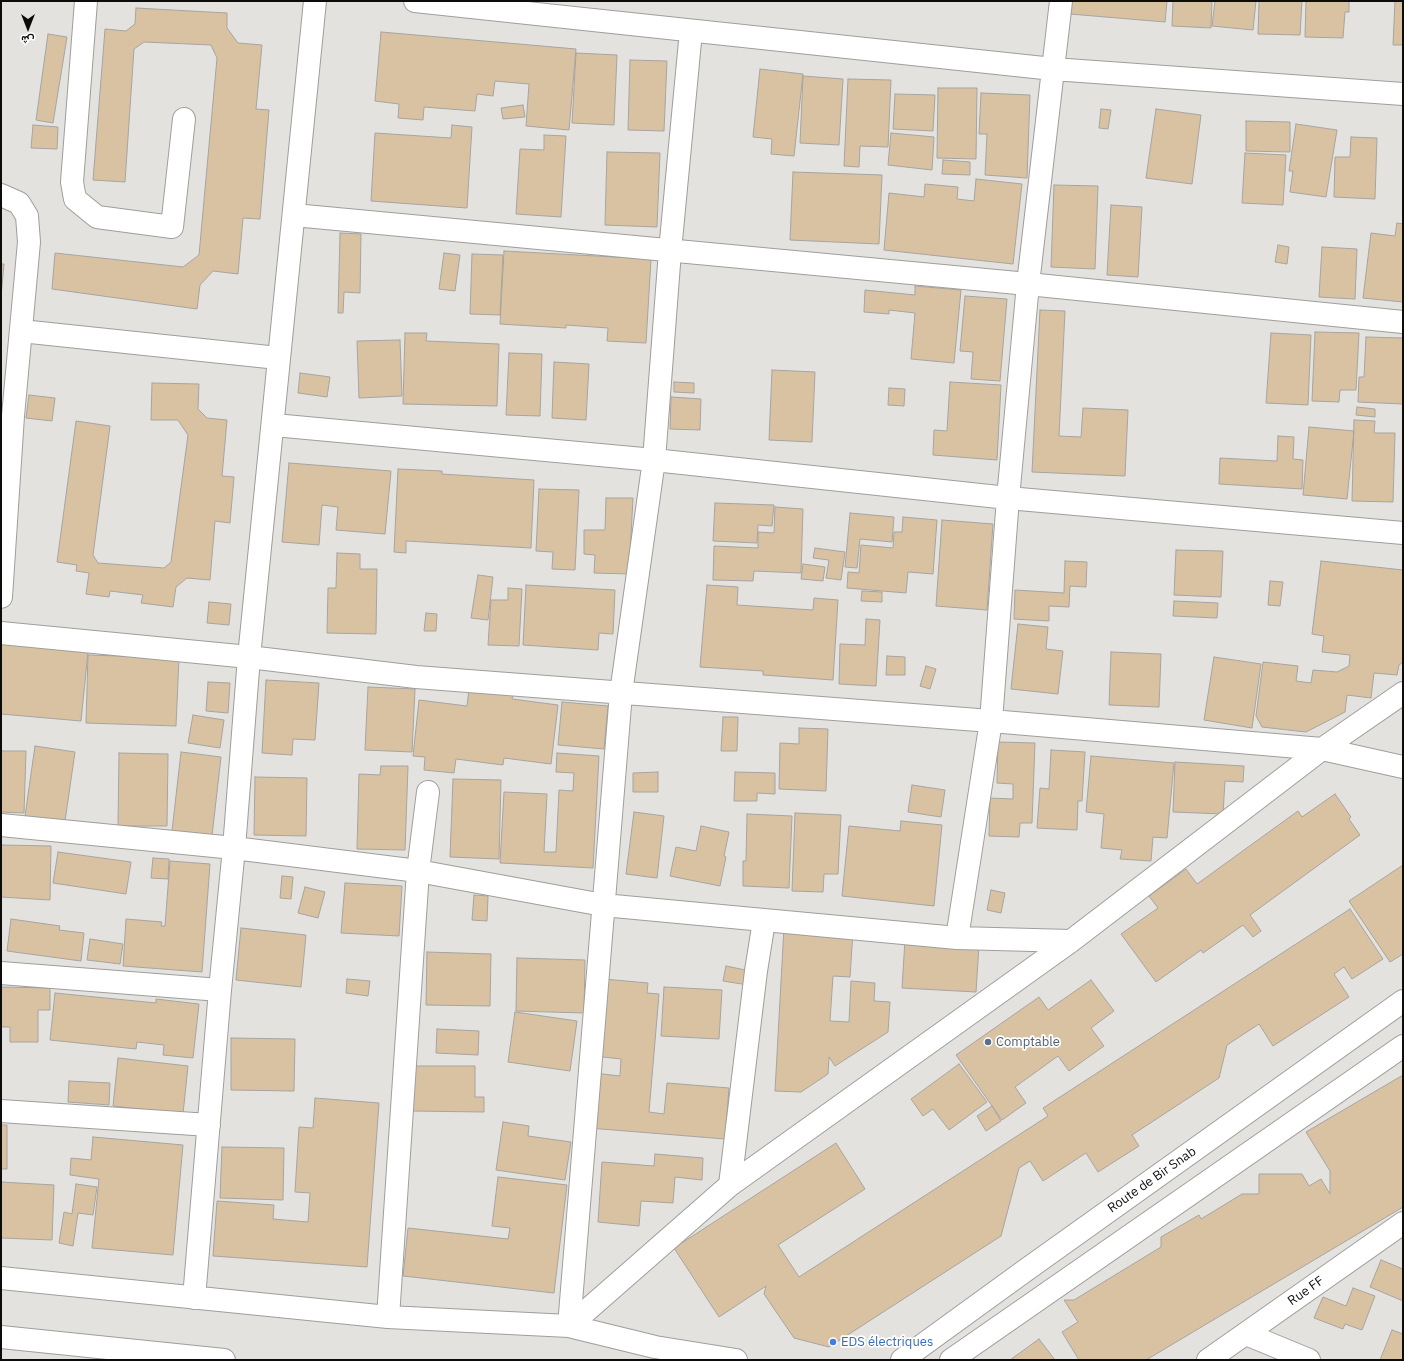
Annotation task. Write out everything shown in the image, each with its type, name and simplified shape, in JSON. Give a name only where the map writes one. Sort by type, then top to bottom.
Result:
[{"type":"street","points":[[86,1],[72,182],[75,200],[97,217],[172,227],[184,119]]},
{"type":"street","points":[[194,1298],[220,990],[234,848],[249,657],[274,424],[278,358],[315,1]]},
{"type":"street","points":[[415,1],[1053,68],[1403,94]]},
{"type":"street","points":[[957,938],[991,721],[1008,498],[1028,284],[1062,1]]},
{"type":"street","points":[[569,1326],[621,693],[654,460],[670,251],[691,31]]},
{"type":"street","points":[[1,195],[19,203],[27,216],[29,242],[21,331],[7,415],[1,597]]},
{"type":"street","points":[[294,215],[1028,284],[1403,322]]},
{"type":"street","points":[[21,331],[278,358]]},
{"type":"street","points":[[274,424],[654,460],[1008,498],[1403,533]]},
{"type":"street","points":[[1,633],[249,657],[416,677],[991,721],[1322,749],[1403,767]]},
{"type":"street","points":[[569,1326],[730,1185],[1071,942],[1322,749],[1403,693]]},
{"type":"street","points":[[388,1317],[418,871],[428,792]]},
{"type":"street","points":[[1,825],[234,848],[418,871],[604,905],[957,938],[1071,942]]},
{"type":"street","points":[[730,1185],[756,970],[764,921]]},
{"type":"street","points":[[1,973],[220,990]]},
{"type":"street","name":"Route de Bir Snab","points":[[902,1360],[1403,1001]]},
{"type":"street","points":[[951,1360],[1403,1046]]},
{"type":"street","points":[[1,1111],[209,1125]]},
{"type":"street","name":"Rue FF","points":[[1208,1360],[1403,1223]]},
{"type":"street","points":[[1,1278],[388,1317],[569,1326],[655,1346],[736,1360]]},
{"type":"street","points":[[1246,1334],[1309,1360]]},
{"type":"street","points":[[1,1337],[224,1360]]},
{"type":"building","points":[[1071,1],[1167,1],[1165,22],[1070,14]]},
{"type":"building","points":[[1173,1],[1212,1],[1211,28],[1172,26]]},
{"type":"building","points":[[1215,1],[1256,1],[1253,30],[1212,26]]},
{"type":"building","points":[[1259,1],[1302,1],[1300,35],[1258,34]]},
{"type":"building","points":[[1306,1],[1349,1],[1349,12],[1345,12],[1343,38],[1305,37]]},
{"type":"building","points":[[1395,1],[1403,1],[1403,45],[1393,45]]},
{"type":"building","points":[[136,8],[227,13],[227,28],[238,43],[262,45],[256,109],[269,110],[260,219],[243,218],[238,274],[213,271],[200,285],[197,309],[52,289],[55,253],[183,267],[199,255],[217,58],[211,45],[144,42],[134,49],[125,182],[93,180],[105,29],[126,31],[135,24]]},
{"type":"building","points":[[381,32],[576,49],[569,130],[526,126],[529,84],[495,81],[493,96],[477,94],[475,111],[424,107],[423,120],[398,118],[399,104],[375,101]]},
{"type":"building","points":[[48,34],[67,37],[53,123],[36,120]]},
{"type":"building","points":[[576,53],[617,55],[614,125],[572,123]]},
{"type":"building","points":[[630,60],[667,61],[664,131],[628,130]]},
{"type":"building","points":[[760,69],[803,74],[794,156],[771,154],[772,139],[753,137]]},
{"type":"building","points":[[803,76],[843,79],[839,145],[800,143]]},
{"type":"building","points":[[848,79],[891,80],[888,147],[860,146],[859,167],[844,166]]},
{"type":"building","points":[[938,88],[977,88],[976,159],[937,158]]},
{"type":"building","points":[[981,93],[1030,95],[1027,178],[985,175],[987,134],[979,134]]},
{"type":"building","points":[[895,94],[935,95],[933,131],[893,129]]},
{"type":"building","points":[[523,105],[525,117],[503,119],[501,108]]},
{"type":"building","points":[[1101,109],[1111,110],[1108,129],[1099,128]]},
{"type":"building","points":[[1156,109],[1201,115],[1192,184],[1146,178]]},
{"type":"building","points":[[1246,121],[1290,122],[1290,152],[1246,151]]},
{"type":"building","points":[[1296,124],[1337,130],[1326,197],[1290,192],[1293,171],[1289,171]]},
{"type":"building","points":[[33,125],[58,127],[57,149],[31,148]]},
{"type":"building","points":[[452,125],[472,127],[467,208],[371,201],[375,133],[451,138]]},
{"type":"building","points":[[891,133],[934,137],[932,170],[888,165]]},
{"type":"building","points":[[544,135],[566,136],[561,217],[516,214],[520,149],[544,150]]},
{"type":"building","points":[[1351,137],[1377,138],[1375,199],[1334,197],[1335,157],[1350,157]]},
{"type":"building","points":[[607,152],[660,153],[657,227],[605,225]]},
{"type":"building","points":[[1245,153],[1286,155],[1283,205],[1242,203]]},
{"type":"building","points":[[943,160],[970,162],[970,175],[942,174]]},
{"type":"building","points":[[793,172],[882,175],[879,244],[790,240]]},
{"type":"building","points":[[976,179],[1022,184],[1013,264],[884,250],[889,193],[924,197],[925,184],[958,187],[957,199],[974,201]]},
{"type":"building","points":[[1054,185],[1098,186],[1095,269],[1051,267]]},
{"type":"building","points":[[1111,205],[1142,207],[1138,277],[1107,275]]},
{"type":"building","points":[[1397,223],[1403,224],[1403,302],[1363,298],[1371,233],[1395,236]]},
{"type":"building","points":[[340,233],[361,234],[360,293],[344,292],[343,313],[338,313]]},
{"type":"building","points":[[1278,245],[1289,247],[1287,264],[1275,262]]},
{"type":"building","points":[[1322,247],[1357,249],[1355,299],[1319,297]]},
{"type":"building","points":[[504,251],[651,259],[646,343],[607,341],[608,328],[566,325],[566,328],[500,324]]},
{"type":"building","points":[[444,253],[460,255],[455,291],[439,289]]},
{"type":"building","points":[[472,254],[503,255],[500,315],[470,314]]},
{"type":"building","points":[[1,264],[4,264],[1,297]]},
{"type":"building","points":[[915,286],[961,290],[954,363],[911,359],[915,313],[889,310],[889,314],[864,312],[865,290],[915,295]]},
{"type":"building","points":[[965,296],[1007,299],[1000,381],[971,379],[973,352],[960,351]]},
{"type":"building","points":[[1040,310],[1065,311],[1059,436],[1081,437],[1083,408],[1128,410],[1125,476],[1032,472]]},
{"type":"building","points":[[1315,332],[1359,333],[1356,390],[1340,390],[1339,402],[1312,401]]},
{"type":"building","points":[[405,333],[427,333],[426,341],[499,344],[497,406],[403,404]]},
{"type":"building","points":[[1271,333],[1311,335],[1308,405],[1266,403]]},
{"type":"building","points":[[1366,337],[1403,338],[1403,404],[1358,402],[1359,377],[1364,377]]},
{"type":"building","points":[[400,340],[402,396],[359,398],[357,341]]},
{"type":"building","points":[[509,353],[542,354],[540,416],[506,415]]},
{"type":"building","points":[[554,362],[589,364],[586,420],[552,418]]},
{"type":"building","points":[[772,370],[815,372],[812,442],[769,440]]},
{"type":"building","points":[[300,373],[330,377],[327,397],[298,393]]},
{"type":"building","points":[[674,382],[694,383],[694,393],[674,392]]},
{"type":"building","points":[[950,382],[1001,385],[997,460],[933,455],[934,430],[947,431]]},
{"type":"building","points":[[152,383],[199,384],[198,409],[207,418],[227,420],[222,476],[234,477],[230,523],[215,521],[210,580],[187,578],[176,587],[173,607],[141,603],[143,595],[110,591],[109,597],[86,594],[89,573],[76,571],[77,565],[57,562],[76,421],[110,426],[93,555],[98,563],[164,568],[171,562],[188,435],[178,420],[151,420]]},
{"type":"building","points":[[889,388],[905,389],[904,406],[888,405]]},
{"type":"building","points":[[29,395],[55,398],[52,421],[26,418]]},
{"type":"building","points":[[671,397],[701,399],[700,430],[670,429]]},
{"type":"building","points":[[1357,407],[1375,409],[1375,417],[1356,415]]},
{"type":"building","points":[[1354,420],[1375,421],[1374,433],[1395,433],[1393,502],[1352,501]]},
{"type":"building","points":[[1309,427],[1354,431],[1347,499],[1303,495]]},
{"type":"building","points":[[1278,436],[1294,437],[1293,459],[1303,460],[1302,489],[1219,484],[1220,458],[1277,461]]},
{"type":"building","points":[[289,463],[391,471],[385,534],[336,530],[338,507],[322,505],[319,545],[282,542]]},
{"type":"building","points":[[398,469],[442,471],[442,474],[534,480],[531,548],[406,541],[406,553],[394,552]]},
{"type":"building","points":[[539,489],[579,490],[575,570],[552,569],[553,552],[536,551]]},
{"type":"building","points":[[606,498],[633,498],[629,574],[594,573],[595,555],[584,554],[584,530],[605,530]]},
{"type":"building","points":[[715,503],[774,505],[772,526],[758,525],[757,543],[713,541]]},
{"type":"building","points":[[775,507],[803,509],[801,573],[754,571],[753,581],[713,580],[714,546],[758,548],[758,532],[774,533]]},
{"type":"building","points":[[850,513],[894,517],[892,542],[860,539],[857,568],[845,567]]},
{"type":"building","points":[[903,517],[937,520],[933,574],[908,572],[906,593],[847,588],[848,572],[859,573],[861,545],[893,548],[894,532],[902,532]]},
{"type":"building","points":[[942,520],[993,524],[987,610],[936,606]]},
{"type":"building","points":[[815,548],[845,552],[841,580],[826,578],[829,560],[813,558]]},
{"type":"building","points":[[1176,550],[1223,551],[1221,597],[1174,595]]},
{"type":"building","points":[[337,553],[360,554],[360,569],[377,569],[376,634],[327,633],[328,588],[336,588]]},
{"type":"building","points":[[1065,561],[1087,562],[1086,587],[1070,586],[1069,607],[1049,606],[1049,621],[1014,619],[1015,590],[1064,593]]},
{"type":"building","points":[[1321,561],[1403,570],[1403,662],[1399,665],[1397,675],[1374,673],[1371,698],[1347,695],[1345,712],[1306,732],[1262,727],[1256,716],[1263,662],[1298,666],[1296,681],[1311,683],[1313,670],[1337,672],[1349,666],[1350,655],[1322,652],[1324,636],[1312,634]]},
{"type":"building","points":[[803,564],[825,567],[823,581],[801,579]]},
{"type":"building","points":[[478,575],[493,577],[488,620],[471,618]]},
{"type":"building","points":[[1270,581],[1283,582],[1280,606],[1268,605]]},
{"type":"building","points":[[526,585],[615,590],[613,634],[599,633],[598,650],[523,645]]},
{"type":"building","points":[[707,585],[738,587],[737,605],[813,610],[814,598],[838,600],[833,680],[763,675],[763,671],[700,667]]},
{"type":"building","points":[[508,588],[522,589],[519,646],[488,645],[491,600],[508,600]]},
{"type":"building","points":[[862,591],[882,592],[882,602],[861,601]]},
{"type":"building","points":[[1174,601],[1218,603],[1217,618],[1173,616]]},
{"type":"building","points":[[209,602],[231,604],[229,625],[207,623]]},
{"type":"building","points":[[426,613],[437,614],[436,631],[424,631]]},
{"type":"building","points":[[866,619],[880,620],[876,686],[839,684],[840,644],[865,645]]},
{"type":"building","points":[[1018,624],[1048,627],[1046,649],[1063,651],[1058,694],[1011,689]]},
{"type":"building","points":[[1,642],[88,652],[81,721],[1,714]]},
{"type":"building","points":[[1111,652],[1161,654],[1159,707],[1109,705]]},
{"type":"building","points":[[88,655],[179,658],[176,726],[86,723]]},
{"type":"building","points":[[887,656],[905,657],[905,675],[886,675]]},
{"type":"building","points":[[1214,657],[1261,664],[1252,728],[1204,720]]},
{"type":"building","points":[[926,666],[936,669],[930,689],[920,686]]},
{"type":"building","points":[[266,680],[319,683],[315,740],[293,739],[292,755],[262,753]]},
{"type":"building","points":[[208,682],[230,683],[228,713],[206,711]]},
{"type":"building","points":[[368,687],[415,689],[412,752],[365,750]]},
{"type":"building","points":[[469,689],[513,694],[512,699],[558,705],[551,764],[504,758],[503,765],[456,759],[454,773],[424,770],[425,757],[413,756],[419,700],[467,706]]},
{"type":"building","points":[[562,702],[608,706],[604,749],[558,745]]},
{"type":"building","points":[[193,715],[224,720],[220,748],[188,743]]},
{"type":"building","points":[[723,717],[738,717],[737,751],[721,751]]},
{"type":"building","points":[[799,728],[828,729],[826,791],[779,789],[780,743],[799,744]]},
{"type":"building","points":[[998,742],[1035,743],[1032,823],[1020,823],[1019,837],[989,836],[990,798],[1013,799],[1013,784],[997,783]]},
{"type":"building","points":[[35,746],[75,752],[65,821],[25,816]]},
{"type":"building","points":[[1051,750],[1085,752],[1082,801],[1078,801],[1077,830],[1037,828],[1040,788],[1049,789]]},
{"type":"building","points":[[1,751],[26,751],[24,813],[1,812]]},
{"type":"building","points":[[181,752],[221,757],[212,836],[172,831]]},
{"type":"building","points":[[119,753],[168,754],[167,826],[118,826]]},
{"type":"building","points":[[557,753],[599,756],[593,868],[500,863],[504,792],[547,794],[544,852],[556,852],[559,790],[573,791],[574,773],[556,772]]},
{"type":"building","points":[[1091,756],[1174,763],[1167,838],[1153,837],[1151,861],[1120,859],[1122,850],[1101,848],[1104,814],[1086,812]]},
{"type":"building","points":[[1175,762],[1244,766],[1243,782],[1225,781],[1223,814],[1173,812]]},
{"type":"building","points":[[381,766],[408,766],[405,850],[357,849],[359,774],[380,775]]},
{"type":"building","points":[[658,772],[658,792],[633,792],[633,773]]},
{"type":"building","points":[[735,772],[775,773],[775,794],[757,793],[757,801],[734,801]]},
{"type":"building","points":[[255,777],[307,778],[306,836],[254,835]]},
{"type":"building","points":[[453,779],[501,780],[499,859],[450,857]]},
{"type":"building","points":[[912,785],[945,790],[941,817],[908,812]]},
{"type":"building","points":[[1335,794],[1351,817],[1349,819],[1360,835],[1250,915],[1261,931],[1253,937],[1243,925],[1203,953],[1201,950],[1156,982],[1121,934],[1158,908],[1149,896],[1186,869],[1197,884],[1298,811],[1302,817]]},
{"type":"building","points":[[634,812],[664,816],[657,878],[626,874]]},
{"type":"building","points":[[795,813],[841,815],[838,874],[824,874],[823,892],[792,891]]},
{"type":"building","points":[[747,814],[792,816],[789,888],[743,886],[743,861],[746,861]]},
{"type":"building","points":[[901,821],[942,825],[934,906],[842,896],[849,826],[900,831]]},
{"type":"building","points":[[701,826],[729,832],[720,886],[670,876],[676,847],[696,851]]},
{"type":"building","points":[[1,845],[51,846],[50,900],[1,897]]},
{"type":"building","points":[[58,852],[131,862],[126,894],[53,883]]},
{"type":"building","points":[[153,858],[169,859],[168,879],[151,878]]},
{"type":"building","points":[[170,861],[210,864],[202,972],[123,966],[126,919],[162,922],[161,926],[165,926]]},
{"type":"building","points":[[1403,865],[1403,954],[1390,962],[1349,901]]},
{"type":"building","points":[[282,876],[293,877],[291,899],[280,898]]},
{"type":"building","points":[[345,883],[402,886],[399,936],[341,933]]},
{"type":"building","points":[[305,887],[325,892],[318,918],[298,913]]},
{"type":"building","points":[[991,890],[1005,893],[1001,913],[987,910]]},
{"type":"building","points":[[474,895],[488,896],[487,921],[472,920]]},
{"type":"building","points":[[1350,909],[1383,959],[1352,979],[1344,967],[1334,974],[1349,997],[1273,1046],[1259,1024],[1227,1045],[1219,1078],[1132,1135],[1139,1146],[1098,1172],[1086,1153],[1043,1181],[1030,1161],[1019,1168],[1001,1236],[829,1347],[794,1338],[764,1294],[766,1286],[719,1317],[674,1248],[836,1143],[865,1189],[778,1245],[799,1277],[1048,1116],[1043,1108]]},
{"type":"building","points":[[11,919],[60,926],[59,930],[84,933],[81,961],[7,951]]},
{"type":"building","points":[[784,927],[853,931],[850,977],[833,976],[830,1021],[849,1022],[851,981],[875,983],[874,1001],[890,1002],[888,1032],[835,1066],[829,1057],[828,1074],[801,1092],[775,1091]]},
{"type":"building","points":[[241,928],[306,935],[301,987],[236,980]]},
{"type":"building","points":[[90,939],[123,944],[120,964],[87,960]]},
{"type":"building","points":[[905,940],[979,945],[976,992],[902,988]]},
{"type":"building","points":[[427,952],[491,954],[490,1006],[426,1005]]},
{"type":"building","points":[[517,958],[585,960],[584,1013],[516,1011]]},
{"type":"building","points":[[726,966],[750,971],[748,985],[723,981]]},
{"type":"building","points":[[347,979],[370,981],[368,996],[346,993]]},
{"type":"building","points":[[604,979],[648,983],[647,993],[659,994],[649,1112],[664,1114],[667,1083],[729,1088],[725,1139],[589,1128],[594,1073],[620,1076],[621,1059],[594,1056]]},
{"type":"building","points":[[1091,980],[1114,1011],[1091,1028],[1104,1046],[1069,1071],[1058,1056],[1015,1087],[1026,1103],[1002,1120],[956,1055],[1039,997],[1048,1010]]},
{"type":"building","points":[[1,987],[50,988],[50,1010],[38,1010],[38,1042],[10,1042],[10,1027],[1,1027]]},
{"type":"building","points":[[664,987],[722,990],[719,1039],[661,1036]]},
{"type":"building","points":[[55,993],[156,1003],[156,999],[199,1004],[193,1058],[163,1055],[164,1045],[137,1042],[136,1049],[50,1040]]},
{"type":"building","points":[[515,1012],[577,1021],[570,1071],[508,1062]]},
{"type":"building","points":[[437,1029],[479,1031],[478,1055],[436,1053]]},
{"type":"building","points":[[231,1038],[295,1039],[294,1091],[231,1090]]},
{"type":"building","points":[[118,1058],[188,1066],[183,1114],[113,1106]]},
{"type":"building","points":[[959,1064],[987,1102],[949,1130],[933,1109],[923,1116],[911,1099]]},
{"type":"building","points":[[413,1066],[475,1066],[475,1097],[484,1097],[484,1112],[412,1111]]},
{"type":"building","points":[[1403,1075],[1403,1207],[1146,1360],[1079,1360],[1062,1332],[1078,1322],[1064,1300],[1074,1300],[1161,1247],[1161,1237],[1199,1215],[1201,1219],[1242,1194],[1259,1194],[1259,1174],[1302,1174],[1309,1186],[1321,1179],[1330,1194],[1330,1171],[1306,1132]]},
{"type":"building","points":[[69,1081],[110,1083],[109,1105],[68,1102]]},
{"type":"building","points":[[315,1098],[379,1103],[367,1267],[213,1256],[217,1201],[274,1205],[273,1219],[308,1222],[310,1193],[295,1192],[299,1127],[313,1128]]},
{"type":"building","points":[[992,1106],[1001,1121],[986,1131],[977,1116]]},
{"type":"building","points":[[503,1122],[529,1126],[528,1136],[571,1142],[565,1180],[496,1170]]},
{"type":"building","points":[[1,1125],[7,1125],[7,1169],[1,1169]]},
{"type":"building","points":[[93,1137],[183,1145],[173,1255],[92,1248],[99,1179],[70,1175],[71,1158],[91,1160]]},
{"type":"building","points":[[222,1147],[284,1148],[283,1200],[220,1198]]},
{"type":"building","points":[[655,1154],[703,1158],[702,1180],[675,1177],[673,1203],[641,1201],[639,1226],[598,1222],[602,1162],[654,1166]]},
{"type":"building","points":[[498,1177],[567,1185],[554,1293],[403,1276],[408,1228],[508,1239],[510,1228],[492,1226]]},
{"type":"building","points":[[1,1182],[54,1185],[52,1240],[1,1238]]},
{"type":"building","points":[[76,1184],[97,1187],[93,1215],[78,1213],[73,1246],[59,1243],[64,1212],[72,1214]]},
{"type":"building","points":[[1381,1260],[1403,1269],[1403,1301],[1370,1287]]},
{"type":"building","points":[[1353,1288],[1375,1296],[1362,1330],[1345,1324],[1343,1329],[1314,1318],[1323,1297],[1346,1306]]},
{"type":"building","points":[[1392,1330],[1403,1334],[1403,1360],[1380,1360]]},
{"type":"building","points":[[1039,1339],[1055,1360],[1010,1360]]},
{"type":"place","name":"Comptable","points":[[988,1042]]},
{"type":"place","name":"EDS électriques","points":[[833,1342]]}]
